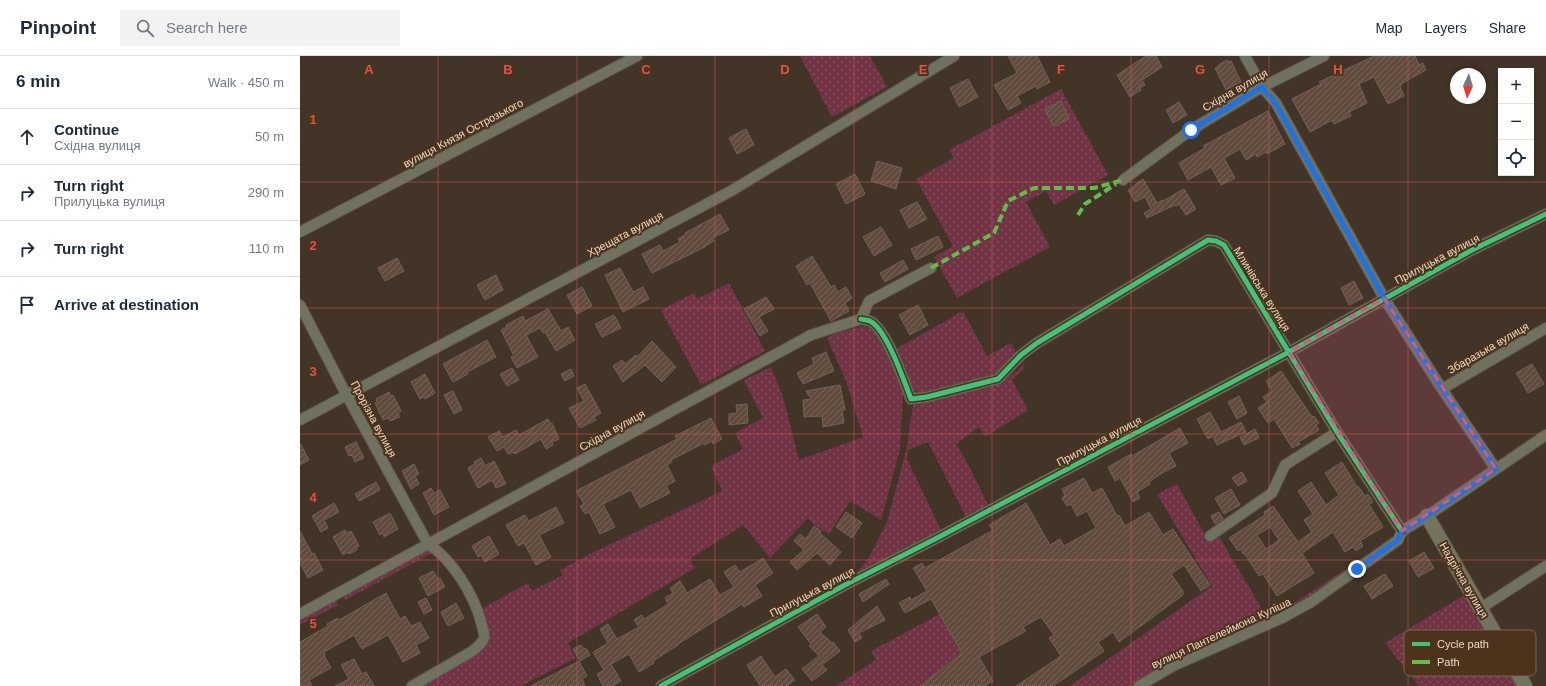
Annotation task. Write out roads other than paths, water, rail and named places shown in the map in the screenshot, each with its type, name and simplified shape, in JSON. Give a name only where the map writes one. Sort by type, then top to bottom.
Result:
[{"type":"street","name":"вулиця Князя Острозького","points":[[300,232],[636,56]]},
{"type":"street","name":"Хрещата вулиця","points":[[300,420],[346,394],[731,191],[954,56]]},
{"type":"street","points":[[1245,56],[1262,87],[1276,104],[1384,298],[1442,389],[1496,469]]},
{"type":"street","name":"Східна вулиця","points":[[1123,180],[1191,130],[1262,87],[1324,56]]},
{"type":"street","name":"Прилуцька вулиця","points":[[661,686],[842,586],[937,538],[1289,352],[1472,250],[1546,214]]},
{"type":"street","name":"Млинівська вулиця","points":[[861,319],[870,321],[883,334],[911,399],[927,397],[998,379],[1021,355],[1037,343],[1208,240],[1216,241],[1224,245],[1337,432],[1402,531]]},
{"type":"street","points":[[861,319],[869,301],[931,268]]},
{"type":"street","name":"Прорізна вулиця","points":[[300,305],[346,394],[428,544]]},
{"type":"street","name":"Східна вулиця","points":[[300,614],[811,335],[861,319]]},
{"type":"street","name":"Збаразька вулиця","points":[[1442,389],[1546,328]]},
{"type":"street","points":[[1210,536],[1272,493],[1285,464],[1337,432]]},
{"type":"street","name":"вулиця Пантелеймона Куліша","points":[[1139,686],[1174,666],[1282,618],[1311,602],[1398,540],[1402,531],[1427,516],[1546,435]]},
{"type":"street","name":"Надрічна вулиця","points":[[1427,516],[1493,630]]},
{"type":"street","points":[[412,686],[472,652],[480,645],[484,638],[477,608],[470,592],[438,550],[428,544]]},
{"type":"street","points":[[1481,608],[1546,566]]},
{"type":"street","name":"Надрічна вулиця","points":[[1519,676],[1525,686]]}]
